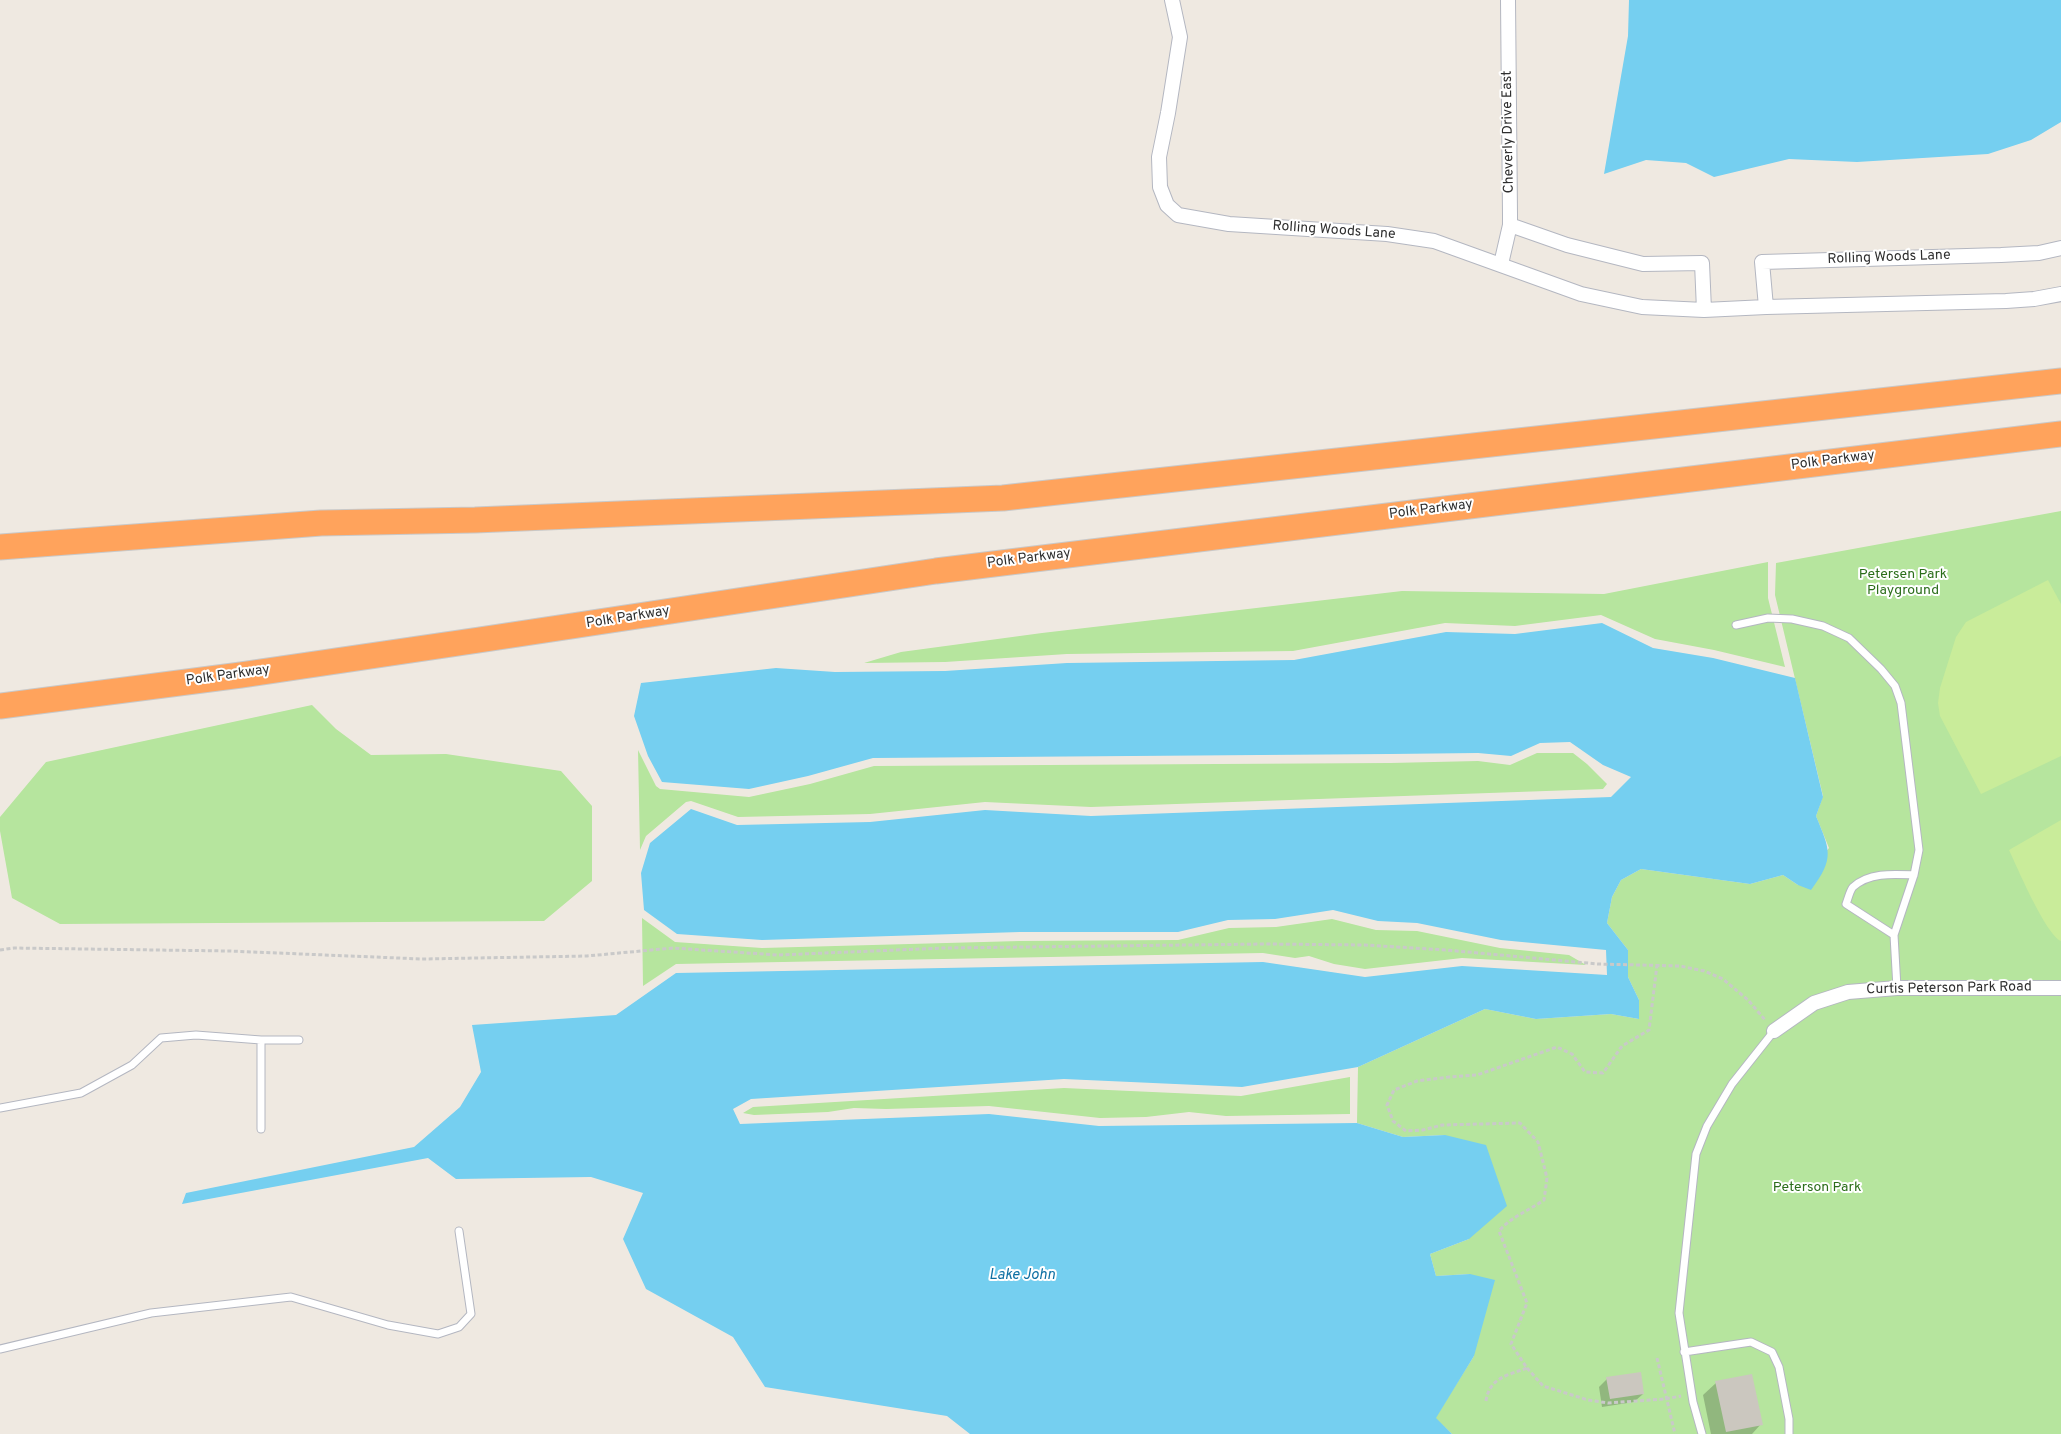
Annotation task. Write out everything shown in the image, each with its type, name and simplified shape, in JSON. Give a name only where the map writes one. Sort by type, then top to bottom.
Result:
[{"type":"highway","points":[[0,547],[321,523],[475,520],[1003,498],[2061,381]]},
{"type":"highway","name":"Polk Parkway","points":[[0,706],[241,675],[936,570],[2061,434]]},
{"type":"street","name":"Rolling Woods Lane","points":[[1172,0],[1180,37],[1159,157],[1160,187],[1167,205],[1178,215],[1229,224],[1397,235],[1434,241],[1556,285],[1613,302],[1642,307],[1704,310],[2006,301],[2034,299],[2061,294]]},
{"type":"street","name":"Cheverly Drive East","points":[[1501,264],[1510,225],[1508,0]]},
{"type":"street","points":[[1510,225],[1567,245],[1643,264],[1702,263],[1704,310]]},
{"type":"street","name":"Rolling Woods Lane","points":[[1766,307],[1762,262],[2001,255],[2039,253],[2061,248]]},
{"type":"street","name":"Curtis Peterson Park Road","points":[[1774,1030],[1814,1003],[1848,992],[1897,988],[2061,988]]},
{"type":"lane","points":[[1736,624],[1768,618],[1792,619],[1823,626],[1849,638],[1880,668],[1895,686],[1901,703],[1919,850],[1914,876],[1894,935],[1897,988]]},
{"type":"lane","points":[[1894,935],[1846,904],[1852,887],[1869,878],[1890,873],[1914,876]]},
{"type":"lane","name":"Curtis Peterson Park Road","points":[[1702,1434],[1693,1402],[1679,1313],[1696,1154],[1707,1126],[1732,1084],[1774,1030]]},
{"type":"lane","points":[[0,1108],[81,1093],[132,1065],[161,1038],[196,1035],[261,1040],[299,1040]]},
{"type":"lane","points":[[261,1040],[261,1129]]},
{"type":"lane","points":[[0,1349],[151,1313],[291,1297],[388,1325],[438,1334],[459,1327],[471,1314],[459,1231]]},
{"type":"lane","points":[[1684,1352],[1752,1342],[1772,1352],[1779,1367],[1789,1419],[1789,1434]]},
{"type":"path","points":[[0,950],[14,948],[228,951],[422,959],[587,956],[673,948],[778,955],[944,948],[1286,944],[1365,945],[1446,950],[1598,964],[1658,965],[1704,971],[1722,979],[1748,1000],[1774,1030]]},
{"type":"path","points":[[1658,965],[1649,1030],[1622,1046],[1602,1072],[1585,1072],[1572,1054],[1557,1047],[1477,1075],[1449,1076],[1417,1081],[1394,1090],[1387,1106],[1393,1121],[1406,1131],[1423,1130],[1442,1125],[1520,1122],[1538,1142],[1547,1178],[1544,1200],[1530,1210],[1508,1220],[1499,1231],[1528,1303],[1510,1344],[1543,1386],[1588,1400],[1608,1403],[1682,1396]]},
{"type":"path","points":[[1657,1358],[1665,1399],[1675,1434]]},
{"type":"path","points":[[1486,1401],[1487,1391],[1498,1378],[1528,1368]]},
{"type":"green space","name":"Peterson Park","points":[[2061,511],[2061,1434],[1452,1434],[1435,1418],[1474,1356],[1470,1274],[1436,1276],[1430,1254],[1469,1239],[1445,1135],[1403,1137],[1357,1123],[1358,1067],[1485,1009],[1536,1019],[1611,1014],[1639,1019],[1639,1000],[1628,977],[1628,950],[1607,923],[1612,897],[1621,880],[1641,869],[1750,884],[1783,875],[1798,885],[1829,848],[1816,816],[1823,796],[1775,595],[1776,563]]},
{"type":"green space","points":[[1768,562],[1768,598],[1785,667],[1714,650],[1655,639],[1601,615],[1515,626],[1445,623],[1293,651],[1067,654],[945,662],[864,663],[901,652],[1042,633],[1402,591],[1604,594]]},
{"type":"green space","points":[[2048,580],[2061,604],[2061,756],[1981,794],[1940,716],[1938,703],[1940,688],[1956,637],[1966,622]]},
{"type":"green space","points":[[312,705],[336,729],[371,755],[446,754],[561,771],[592,806],[592,881],[544,921],[60,924],[12,898],[0,831],[0,817],[46,762]]},
{"type":"green space","points":[[638,750],[656,786],[660,789],[749,797],[810,784],[874,766],[1478,761],[1510,765],[1537,753],[1573,753],[1607,784],[1603,789],[1091,807],[985,802],[870,814],[738,817],[691,801],[686,802],[646,836],[640,850]]},
{"type":"green space","points":[[2061,820],[2061,941],[2048,927],[2040,914],[2009,850]]},
{"type":"green space","points":[[642,918],[675,942],[762,948],[1020,941],[1178,940],[1229,928],[1276,927],[1332,919],[1376,930],[1417,931],[1500,948],[1569,955],[1586,965],[1462,958],[1365,969],[1334,964],[1309,956],[1295,958],[1263,953],[676,964],[643,986]]},
{"type":"green space","points":[[1350,1077],[1350,1114],[1226,1116],[1189,1112],[1146,1117],[1100,1118],[989,1106],[854,1108],[828,1112],[754,1115],[743,1113],[753,1107],[1064,1088],[1241,1096]]},
{"type":"water","points":[[1629,0],[2061,0],[2061,122],[2031,140],[1988,154],[1857,162],[1789,159],[1714,177],[1686,163],[1646,160],[1604,174],[1628,36]]},
{"type":"water","name":"Lake John","points":[[1602,623],[1653,648],[1713,658],[1795,678],[1823,797],[1816,816],[1825,837],[1828,854],[1824,870],[1811,890],[1798,885],[1783,875],[1750,884],[1641,869],[1621,880],[1612,897],[1607,923],[1628,950],[1628,977],[1639,1000],[1639,1019],[1611,1014],[1536,1019],[1485,1009],[1358,1067],[1242,1087],[1064,1079],[751,1099],[733,1109],[740,1124],[989,1114],[1099,1126],[1357,1123],[1403,1137],[1445,1135],[1486,1145],[1507,1206],[1469,1239],[1430,1254],[1436,1276],[1470,1274],[1495,1280],[1474,1356],[1436,1418],[1452,1434],[970,1434],[947,1416],[765,1387],[733,1337],[646,1289],[623,1239],[643,1193],[591,1177],[456,1179],[428,1158],[182,1204],[186,1193],[414,1147],[460,1107],[481,1072],[472,1025],[616,1015],[676,973],[1263,962],[1365,977],[1462,966],[1607,975],[1606,950],[1501,940],[1417,923],[1378,921],[1333,910],[1275,919],[1228,920],[1178,932],[1020,932],[762,940],[677,934],[644,910],[641,873],[650,843],[691,809],[737,825],[870,822],[985,810],[1091,816],[1611,797],[1631,777],[1603,765],[1570,742],[1540,743],[1511,756],[1478,753],[873,758],[808,776],[749,789],[662,782],[648,756],[634,716],[641,683],[776,668],[835,672],[945,671],[1067,663],[1294,660],[1446,632],[1515,634]]},
{"type":"building","points":[[1641,1372],[1644,1394],[1610,1399],[1606,1377]]},
{"type":"building","points":[[1752,1374],[1763,1425],[1726,1432],[1715,1381]]},
{"type":"park label","name":"Petersen Park Playground","points":[[1903,584]]}]
